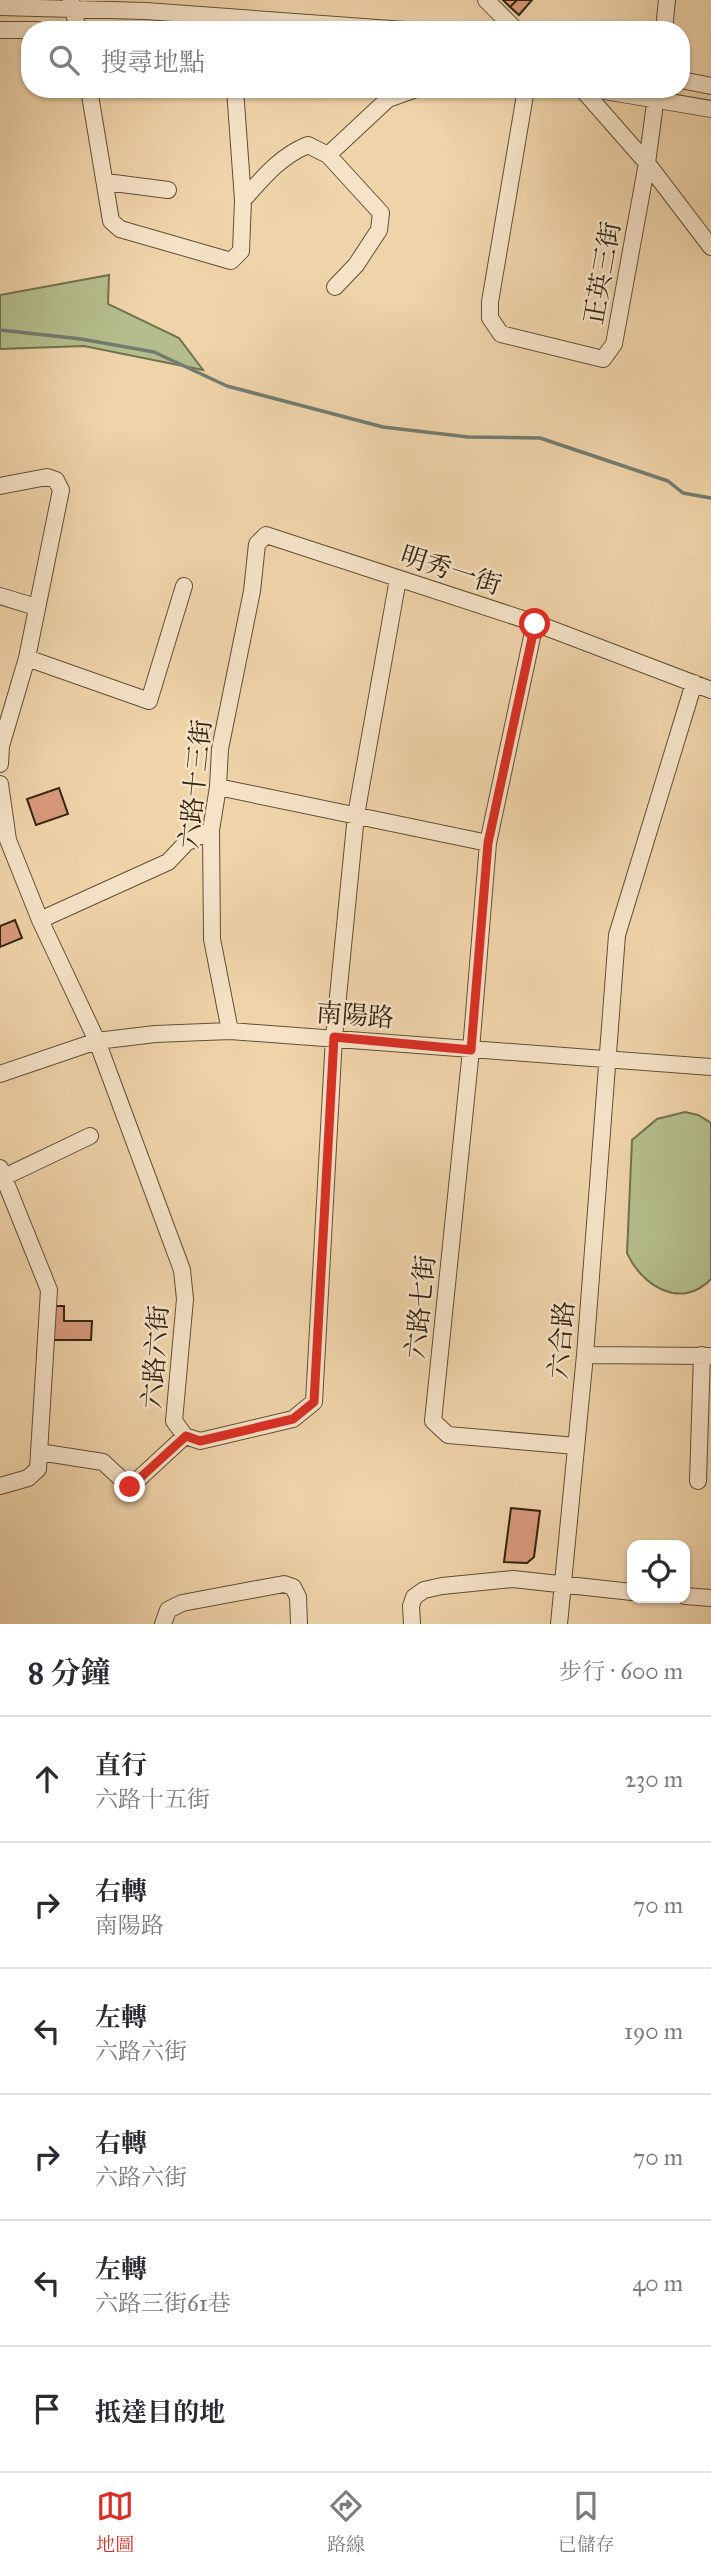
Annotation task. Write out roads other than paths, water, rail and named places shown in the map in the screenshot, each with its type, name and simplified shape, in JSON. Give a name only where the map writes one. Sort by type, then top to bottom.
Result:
[{"type":"street","points":[[486,0],[507,21]]},
{"type":"street","points":[[665,21],[667,0]]},
{"type":"street","points":[[71,4],[76,21]]},
{"type":"street","points":[[0,6],[71,4],[307,21]]},
{"type":"street","points":[[0,30],[21,30]]},
{"type":"street","points":[[690,82],[711,86]]},
{"type":"street","points":[[91,98],[111,220],[120,229],[231,261],[241,251],[243,200],[236,98]]},
{"type":"street","points":[[328,155],[391,98]]},
{"type":"street","name":"正英三街","points":[[524,98],[490,302],[491,318],[502,334],[603,359],[614,344],[647,163],[656,98]]},
{"type":"street","points":[[590,98],[647,163],[711,247]]},
{"type":"street","points":[[668,98],[711,109]]},
{"type":"street","points":[[243,200],[273,167],[296,150],[308,145],[328,155],[381,213],[379,230],[356,265],[335,288]]},
{"type":"street","points":[[106,182],[168,190]]},
{"type":"street","points":[[0,486],[47,477],[56,480],[61,490],[27,658],[1,746],[0,764]]},
{"type":"street","name":"明秀一街","points":[[257,544],[266,535],[535,624],[711,690]]},
{"type":"street","name":"六路十三街","points":[[230,1031],[212,939],[211,830],[218,787],[220,749],[252,591],[257,544]]},
{"type":"street","name":"六路六街","points":[[0,784],[8,840],[40,920],[97,1041],[182,1270],[185,1299],[174,1421],[186,1436],[200,1441],[293,1419],[314,1402],[334,1037],[356,816],[398,579]]},
{"type":"street","points":[[27,658],[149,701],[184,586]]},
{"type":"street","points":[[0,596],[36,607]]},
{"type":"street","points":[[471,1050],[488,843],[535,624]]},
{"type":"street","name":"六合路","points":[[559,1624],[585,1355],[617,935],[694,683]]},
{"type":"street","points":[[218,787],[488,843]]},
{"type":"street","points":[[40,920],[168,862],[186,843],[211,830]]},
{"type":"street","name":"南陽路","points":[[0,1073],[97,1041],[155,1034],[230,1031],[711,1067]]},
{"type":"street","name":"六路七街","points":[[471,1050],[433,1421],[448,1435],[576,1446]]},
{"type":"street","points":[[0,1486],[28,1478],[38,1469],[49,1290],[1,1175],[90,1136]]},
{"type":"street","points":[[585,1355],[707,1355],[698,1481]]},
{"type":"street","points":[[39,1452],[103,1462],[130,1487],[186,1436]]},
{"type":"street","points":[[412,1624],[411,1606],[414,1597],[424,1590],[442,1586],[513,1580],[627,1592]]},
{"type":"street","points":[[163,1624],[168,1610],[182,1603],[284,1584],[293,1587],[298,1597],[299,1624]]},
{"type":"street","points":[[690,1596],[711,1598]]},
{"type":"waterway","points":[[0,330],[81,339],[154,352],[227,386],[383,427],[468,437],[540,438],[668,481],[683,493],[711,498]]}]
